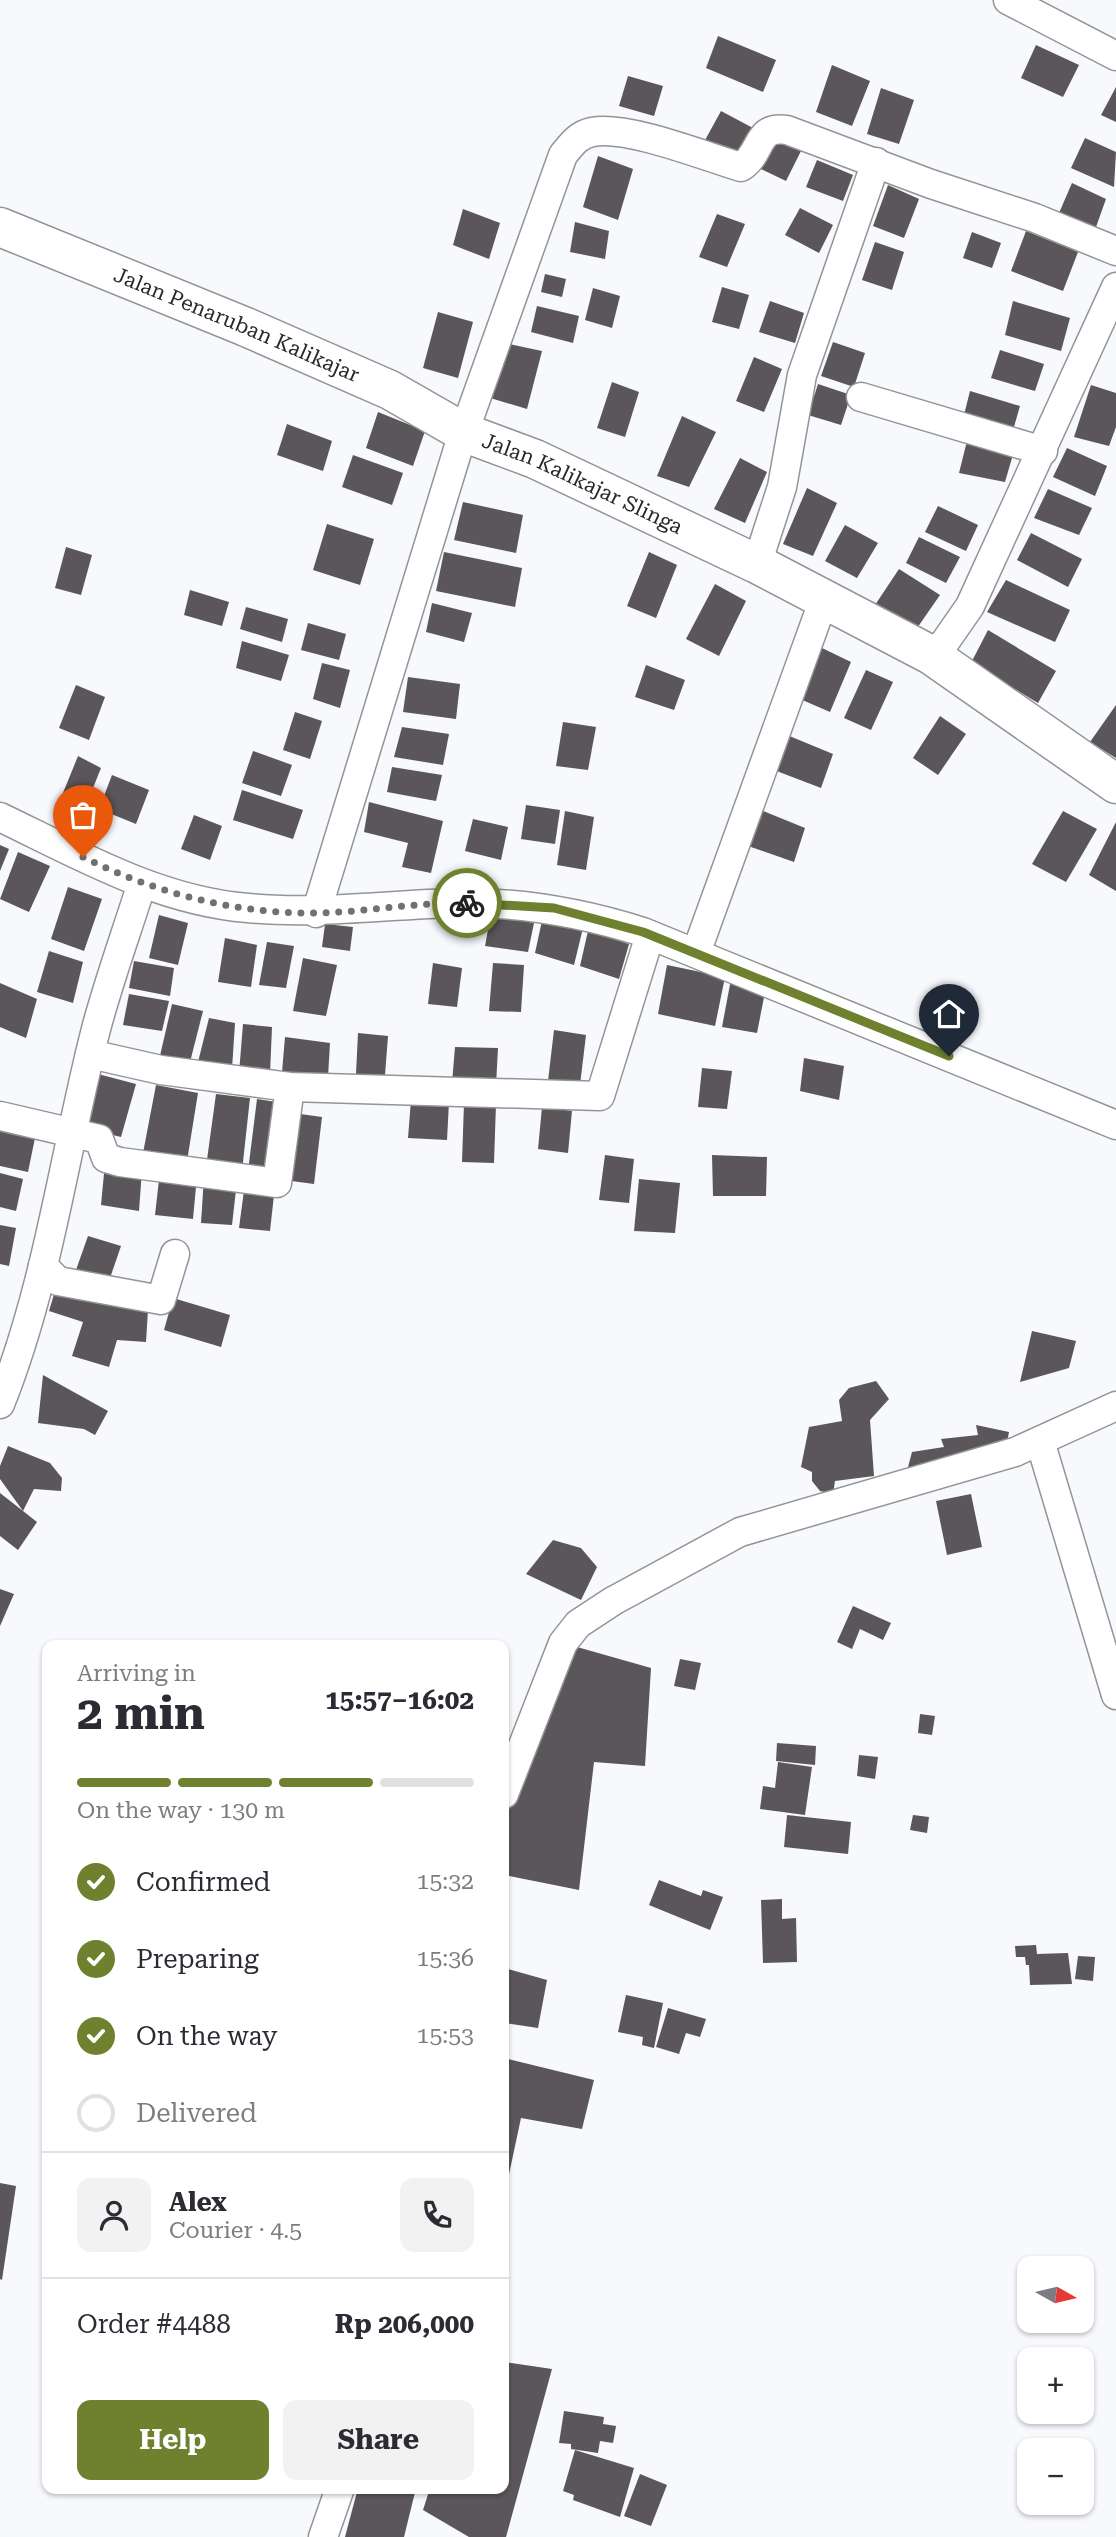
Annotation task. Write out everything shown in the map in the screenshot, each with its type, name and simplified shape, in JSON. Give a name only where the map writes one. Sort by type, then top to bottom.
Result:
[{"type":"street","points":[[1008,0],[1116,56]]},
{"type":"street","points":[[465,433],[563,155],[578,137],[593,132],[622,132],[741,167],[751,161],[765,132],[774,128],[1035,218],[1116,251]]},
{"type":"street","points":[[757,565],[782,487],[806,363],[876,162]]},
{"type":"street","name":"Jalan Penaruban Kalikajar","points":[[0,227],[246,327],[390,390],[465,433]]},
{"type":"street","points":[[931,655],[945,642],[970,606],[1044,451],[1116,287]]},
{"type":"street","points":[[861,397],[1044,451]]},
{"type":"street","name":"Jalan Kalikajar Slinga","points":[[317,907],[465,433],[535,459],[757,565],[931,655],[1116,784]]},
{"type":"street","points":[[696,953],[824,599]]},
{"type":"street","points":[[0,817],[142,883],[187,898],[245,908],[500,904],[554,908],[600,918],[696,953],[1116,1125]]},
{"type":"street","points":[[0,1404],[15,1365],[43,1266],[90,1054],[142,883]]},
{"type":"street","points":[[90,1054],[161,1070],[290,1087],[600,1096],[650,935]]},
{"type":"street","points":[[0,1116],[99,1139],[106,1158],[277,1183],[290,1087]]},
{"type":"street","points":[[43,1266],[58,1281],[161,1300],[175,1254]]},
{"type":"street","points":[[509,1780],[537,1703],[564,1643],[578,1624],[613,1601],[740,1532],[957,1470],[1040,1441],[1116,1406]]},
{"type":"street","points":[[1040,1441],[1116,1695]]},
{"type":"street","points":[[323,2537],[338,2494]]},
{"type":"building","points":[[718,36],[776,60],[763,92],[706,68]]},
{"type":"building","points":[[1036,45],[1079,65],[1063,97],[1021,78]]},
{"type":"building","points":[[832,65],[870,81],[852,126],[816,112]]},
{"type":"building","points":[[628,76],[663,86],[654,116],[619,106]]},
{"type":"building","points":[[1116,87],[1116,122],[1101,115]]},
{"type":"building","points":[[881,88],[914,100],[899,144],[867,134]]},
{"type":"building","points":[[721,111],[753,128],[737,159],[704,142]]},
{"type":"building","points":[[1085,138],[1116,152],[1114,187],[1071,168]]},
{"type":"building","points":[[774,139],[801,151],[786,181],[759,168]]},
{"type":"building","points":[[598,156],[633,169],[618,220],[583,207]]},
{"type":"building","points":[[817,160],[853,175],[843,201],[806,187]]},
{"type":"building","points":[[1072,183],[1106,199],[1096,227],[1059,213]]},
{"type":"building","points":[[888,185],[919,199],[904,238],[873,226]]},
{"type":"building","points":[[800,208],[833,225],[819,253],[785,235]]},
{"type":"building","points":[[463,209],[500,223],[489,259],[453,245]]},
{"type":"building","points":[[717,214],[745,224],[727,267],[699,257]]},
{"type":"building","points":[[575,222],[609,231],[605,259],[570,252]]},
{"type":"building","points":[[1026,231],[1078,252],[1063,291],[1011,271]]},
{"type":"building","points":[[972,232],[1001,243],[992,268],[963,258]]},
{"type":"building","points":[[875,242],[904,252],[892,290],[862,280]]},
{"type":"building","points":[[545,274],[566,279],[562,297],[541,292]]},
{"type":"building","points":[[722,287],[749,295],[739,329],[712,322]]},
{"type":"building","points":[[593,288],[620,296],[612,328],[585,320]]},
{"type":"building","points":[[770,301],[804,313],[795,343],[759,332]]},
{"type":"building","points":[[1013,301],[1070,318],[1061,351],[1005,335]]},
{"type":"building","points":[[537,306],[579,316],[573,343],[531,332]]},
{"type":"building","points":[[438,312],[473,322],[458,378],[423,368]]},
{"type":"building","points":[[833,342],[865,353],[854,387],[821,376]]},
{"type":"building","points":[[505,343],[542,351],[527,409],[487,397]]},
{"type":"building","points":[[1000,350],[1044,364],[1035,391],[991,378]]},
{"type":"building","points":[[754,357],[782,369],[764,412],[736,401]]},
{"type":"building","points":[[612,382],[639,392],[625,437],[597,428]]},
{"type":"building","points":[[818,384],[851,395],[841,425],[808,415]]},
{"type":"building","points":[[1091,385],[1116,393],[1116,427],[1109,446],[1074,437]]},
{"type":"building","points":[[970,391],[1020,406],[1011,437],[962,423]]},
{"type":"building","points":[[378,412],[425,431],[413,466],[366,448]]},
{"type":"building","points":[[682,416],[716,432],[689,487],[657,476]]},
{"type":"building","points":[[287,424],[332,441],[323,471],[277,455]]},
{"type":"building","points":[[967,441],[1014,451],[1005,482],[959,473]]},
{"type":"building","points":[[1067,448],[1107,466],[1095,496],[1053,477]]},
{"type":"building","points":[[353,455],[403,473],[392,505],[342,487]]},
{"type":"building","points":[[740,458],[767,472],[745,523],[714,509]]},
{"type":"building","points":[[807,488],[837,503],[813,556],[783,544]]},
{"type":"building","points":[[1048,489],[1092,508],[1079,535],[1034,518]]},
{"type":"building","points":[[463,502],[523,515],[516,553],[454,540]]},
{"type":"building","points":[[938,506],[978,525],[966,551],[925,532]]},
{"type":"building","points":[[327,524],[374,539],[360,585],[313,570]]},
{"type":"building","points":[[845,525],[878,543],[857,578],[825,561]]},
{"type":"building","points":[[1031,533],[1082,559],[1068,587],[1017,560]]},
{"type":"building","points":[[919,537],[960,557],[946,583],[906,563]]},
{"type":"building","points":[[66,547],[92,555],[81,595],[55,588]]},
{"type":"building","points":[[444,552],[522,568],[515,607],[436,591]]},
{"type":"building","points":[[649,552],[677,565],[656,618],[627,606]]},
{"type":"building","points":[[899,569],[940,595],[915,631],[875,605]]},
{"type":"building","points":[[1006,580],[1070,610],[1055,642],[987,612]]},
{"type":"building","points":[[715,584],[746,601],[719,656],[686,639]]},
{"type":"building","points":[[190,590],[229,602],[222,626],[184,615]]},
{"type":"building","points":[[432,603],[472,613],[464,642],[426,632]]},
{"type":"building","points":[[246,607],[288,619],[282,642],[240,629]]},
{"type":"building","points":[[308,623],[346,634],[339,660],[301,650]]},
{"type":"building","points":[[988,630],[1056,671],[1038,703],[971,663]]},
{"type":"building","points":[[242,641],[289,655],[281,681],[236,668]]},
{"type":"building","points":[[822,648],[851,662],[830,712],[800,699]]},
{"type":"building","points":[[322,663],[350,670],[340,708],[313,699]]},
{"type":"building","points":[[646,665],[685,680],[674,710],[635,697]]},
{"type":"building","points":[[866,670],[893,682],[871,730],[844,718]]},
{"type":"building","points":[[408,677],[460,684],[456,719],[403,712]]},
{"type":"building","points":[[76,685],[105,697],[89,740],[59,728]]},
{"type":"building","points":[[1116,705],[1116,758],[1090,742]]},
{"type":"building","points":[[295,712],[322,721],[310,759],[283,750]]},
{"type":"building","points":[[940,716],[966,734],[938,775],[913,758]]},
{"type":"building","points":[[563,722],[596,727],[588,770],[556,766]]},
{"type":"building","points":[[402,727],[449,734],[443,765],[394,757]]},
{"type":"building","points":[[787,735],[833,754],[821,788],[774,770]]},
{"type":"building","points":[[253,751],[292,765],[281,796],[242,783]]},
{"type":"building","points":[[78,756],[101,768],[87,803],[63,793]]},
{"type":"building","points":[[392,767],[442,775],[436,801],[387,792]]},
{"type":"building","points":[[112,775],[149,790],[136,824],[99,809]]},
{"type":"building","points":[[242,790],[303,810],[293,839],[233,820]]},
{"type":"building","points":[[369,802],[443,821],[431,873],[402,867],[408,843],[364,832]]},
{"type":"building","points":[[526,805],[560,810],[555,844],[521,839]]},
{"type":"building","points":[[761,810],[805,828],[794,862],[748,846]]},
{"type":"building","points":[[565,811],[594,817],[586,870],[557,865]]},
{"type":"building","points":[[1063,811],[1097,829],[1066,882],[1032,864]]},
{"type":"building","points":[[194,815],[222,826],[210,860],[181,849]]},
{"type":"building","points":[[473,819],[508,827],[501,860],[465,851]]},
{"type":"building","points":[[1116,822],[1116,891],[1089,875]]},
{"type":"building","points":[[0,845],[9,849],[0,871]]},
{"type":"building","points":[[18,852],[50,866],[29,912],[0,899]]},
{"type":"building","points":[[68,887],[102,899],[84,951],[51,939]]},
{"type":"building","points":[[491,913],[534,923],[528,952],[485,946]]},
{"type":"building","points":[[159,915],[188,923],[178,965],[149,958]]},
{"type":"building","points":[[543,916],[583,928],[574,965],[535,953]]},
{"type":"building","points":[[325,924],[353,927],[350,951],[322,947]]},
{"type":"building","points":[[588,931],[629,944],[619,979],[580,966]]},
{"type":"building","points":[[225,938],[257,945],[251,987],[218,982]]},
{"type":"building","points":[[267,942],[294,946],[286,988],[259,985]]},
{"type":"building","points":[[49,951],[83,962],[73,1003],[37,992]]},
{"type":"building","points":[[303,958],[337,965],[326,1016],[293,1011]]},
{"type":"building","points":[[134,961],[174,968],[170,996],[129,988]]},
{"type":"building","points":[[433,963],[462,968],[457,1007],[428,1004]]},
{"type":"building","points":[[493,963],[524,965],[521,1012],[489,1011]]},
{"type":"building","points":[[667,965],[725,977],[715,1026],[658,1014]]},
{"type":"building","points":[[731,979],[766,987],[757,1033],[722,1027]]},
{"type":"building","points":[[0,983],[37,999],[26,1038],[0,1027]]},
{"type":"building","points":[[129,994],[169,1001],[162,1031],[123,1025]]},
{"type":"building","points":[[172,1004],[203,1011],[189,1066],[159,1060]]},
{"type":"building","points":[[209,1018],[235,1023],[232,1069],[197,1066]]},
{"type":"building","points":[[243,1024],[272,1027],[270,1074],[239,1073]]},
{"type":"building","points":[[554,1030],[586,1035],[580,1085],[548,1081]]},
{"type":"building","points":[[358,1033],[388,1036],[385,1075],[356,1074]]},
{"type":"building","points":[[285,1037],[330,1043],[328,1077],[282,1072]]},
{"type":"building","points":[[455,1047],[498,1048],[496,1085],[452,1083]]},
{"type":"building","points":[[804,1058],[844,1066],[839,1100],[800,1091]]},
{"type":"building","points":[[702,1068],[732,1071],[727,1109],[698,1107]]},
{"type":"building","points":[[98,1074],[136,1084],[121,1137],[84,1128]]},
{"type":"building","points":[[156,1085],[198,1093],[187,1161],[143,1153]]},
{"type":"building","points":[[216,1094],[250,1098],[242,1171],[206,1167]]},
{"type":"building","points":[[257,1099],[283,1103],[274,1174],[248,1171]]},
{"type":"building","points":[[411,1100],[449,1102],[447,1140],[408,1138]]},
{"type":"building","points":[[464,1103],[496,1104],[494,1163],[462,1162]]},
{"type":"building","points":[[542,1107],[572,1111],[568,1153],[538,1149]]},
{"type":"building","points":[[293,1113],[322,1117],[314,1184],[284,1180]]},
{"type":"building","points":[[0,1130],[35,1138],[28,1172],[0,1166]]},
{"type":"building","points":[[605,1155],[634,1159],[629,1203],[599,1200]]},
{"type":"building","points":[[712,1155],[767,1157],[766,1196],[713,1196]]},
{"type":"building","points":[[105,1163],[142,1170],[139,1211],[101,1205]]},
{"type":"building","points":[[160,1171],[197,1176],[193,1219],[155,1215]]},
{"type":"building","points":[[0,1173],[23,1179],[16,1211],[0,1207]]},
{"type":"building","points":[[204,1177],[237,1181],[232,1225],[201,1223]]},
{"type":"building","points":[[639,1179],[680,1183],[675,1233],[634,1231]]},
{"type":"building","points":[[245,1183],[275,1186],[270,1231],[239,1228]]},
{"type":"building","points":[[0,1225],[16,1228],[9,1266],[0,1264]]},
{"type":"building","points":[[88,1236],[121,1246],[109,1281],[76,1270]]},
{"type":"building","points":[[58,1281],[148,1310],[146,1342],[117,1340],[109,1367],[72,1356],[83,1322],[49,1311]]},
{"type":"building","points":[[173,1298],[230,1315],[221,1347],[164,1330]]},
{"type":"building","points":[[1032,1331],[1076,1341],[1069,1368],[1020,1382]]},
{"type":"building","points":[[43,1375],[108,1411],[95,1435],[84,1429],[38,1423]]},
{"type":"building","points":[[876,1381],[889,1399],[870,1420],[874,1476],[835,1481],[833,1494],[820,1491],[812,1481],[812,1472],[801,1467],[809,1427],[842,1421],[839,1400],[849,1388]]},
{"type":"building","points":[[976,1425],[1009,1432],[1006,1447],[907,1471],[912,1452],[944,1447],[941,1439],[978,1435]]},
{"type":"building","points":[[8,1446],[50,1463],[62,1478],[61,1491],[34,1489],[23,1511],[0,1479],[0,1466]]},
{"type":"building","points":[[0,1493],[37,1522],[18,1550],[0,1536]]},
{"type":"building","points":[[971,1494],[982,1547],[947,1555],[936,1501]]},
{"type":"building","points":[[553,1540],[581,1548],[597,1567],[581,1600],[526,1574]]},
{"type":"building","points":[[0,1589],[14,1594],[0,1626]]},
{"type":"building","points":[[853,1606],[891,1623],[883,1640],[860,1629],[852,1649],[837,1642]]},
{"type":"building","points":[[563,1643],[651,1668],[645,1766],[594,1762],[579,1890],[509,1876],[509,1787]]},
{"type":"building","points":[[680,1659],[701,1663],[695,1690],[674,1686]]},
{"type":"building","points":[[920,1714],[935,1716],[932,1735],[918,1733]]},
{"type":"building","points":[[777,1743],[816,1746],[815,1765],[776,1761]]},
{"type":"building","points":[[859,1755],[878,1757],[875,1779],[857,1776]]},
{"type":"building","points":[[778,1762],[812,1767],[805,1815],[760,1809],[763,1786],[775,1788]]},
{"type":"building","points":[[787,1815],[851,1822],[848,1854],[784,1847]]},
{"type":"building","points":[[913,1815],[929,1817],[927,1833],[910,1830]]},
{"type":"building","points":[[659,1880],[701,1896],[703,1890],[723,1897],[710,1930],[649,1905]]},
{"type":"building","points":[[782,1899],[782,1919],[796,1918],[797,1962],[763,1963],[761,1900]]},
{"type":"building","points":[[1036,1945],[1037,1954],[1068,1953],[1072,1984],[1030,1985],[1029,1965],[1026,1965],[1025,1957],[1016,1957],[1015,1946]]},
{"type":"building","points":[[1078,1956],[1095,1957],[1093,1981],[1075,1979]]},
{"type":"building","points":[[509,1969],[547,1980],[538,2028],[509,2024]]},
{"type":"building","points":[[626,1995],[663,2003],[654,2048],[642,2045],[643,2037],[618,2032]]},
{"type":"building","points":[[668,2008],[706,2019],[700,2037],[686,2033],[679,2054],[656,2047]]},
{"type":"building","points":[[509,2059],[594,2080],[582,2129],[521,2118],[509,2174]]},
{"type":"building","points":[[0,2183],[16,2186],[2,2280],[0,2279]]},
{"type":"building","points":[[509,2363],[552,2369],[506,2537],[469,2537],[423,2510],[428,2494],[509,2494]]},
{"type":"building","points":[[564,2411],[604,2417],[603,2424],[616,2426],[613,2443],[600,2441],[598,2453],[571,2449],[571,2444],[559,2443]]},
{"type":"building","points":[[575,2450],[634,2468],[620,2517],[573,2500],[574,2495],[563,2491]]},
{"type":"building","points":[[640,2474],[667,2485],[651,2526],[624,2516]]},
{"type":"building","points":[[356,2494],[415,2494],[404,2537],[345,2537]]},
{"type":"way so far","points":[[83,857],[142,883],[187,898],[245,908],[316,913],[467,903]]},
{"type":"route","points":[[467,903],[554,908],[600,918],[643,932],[949,1056]]}]
